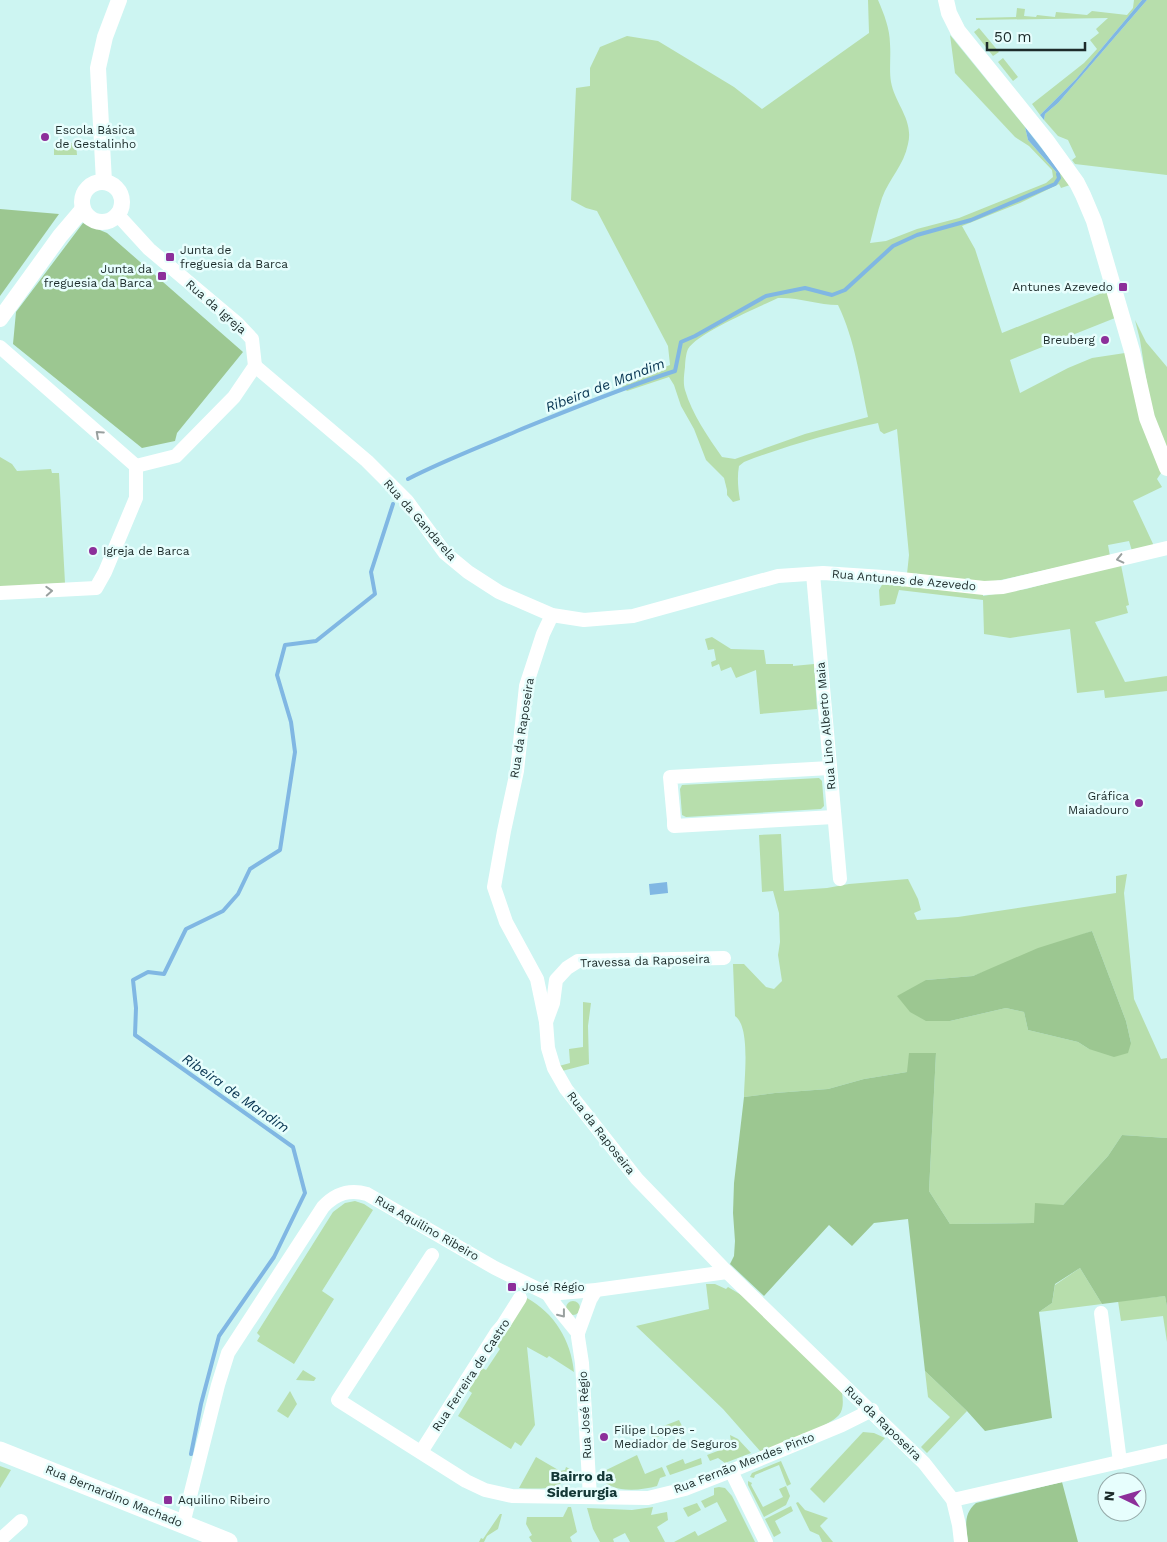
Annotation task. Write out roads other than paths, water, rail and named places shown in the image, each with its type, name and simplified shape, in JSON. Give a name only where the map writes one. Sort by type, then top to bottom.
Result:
[{"type":"main road","name":"Rua Bernardino Machado","points":[[0,1451],[228,1542]]},
{"type":"street","points":[[104,182],[98,68],[105,37],[120,0]]},
{"type":"street","points":[[946,0],[949,13],[958,31],[1046,140],[1077,183],[1083,195],[1094,221],[1132,352],[1146,418],[1167,468]]},
{"type":"street","points":[[97,182],[104,182],[115,186],[121,195],[122,202],[117,214],[107,221],[100,222],[89,217],[83,209],[82,200],[83,193],[87,188],[97,182]]},
{"type":"street","points":[[0,319],[60,236],[83,209]]},
{"type":"street","name":"Rua da Igreja","points":[[117,214],[149,249],[237,323],[252,339],[255,366]]},
{"type":"street","points":[[0,347],[136,466],[136,498],[105,572],[96,588],[0,593]]},
{"type":"street","points":[[136,466],[176,456],[234,397],[255,366]]},
{"type":"street","name":"Rua da Gandarela","points":[[255,366],[368,461],[407,501],[445,553],[468,572],[499,592],[552,615]]},
{"type":"street","name":"Rua Antunes de Azevedo","points":[[552,615],[584,620],[633,616],[778,576],[813,574],[883,577],[957,586],[1003,587],[1167,548]]},
{"type":"street","name":"Rua Lino Alberto Maia","points":[[813,574],[840,879]]},
{"type":"street","name":"Rua da Raposeira","points":[[552,615],[543,634],[526,686],[517,771],[494,887],[506,922],[537,979],[546,1022],[548,1048],[554,1068],[566,1089],[637,1180],[727,1272],[872,1410],[924,1463],[952,1500],[959,1525],[961,1542]]},
{"type":"street","points":[[830,768],[670,777],[674,826],[834,817]]},
{"type":"street","name":"Travessa da Raposeira","points":[[546,1022],[553,1003],[556,980],[567,968],[578,961],[724,958]]},
{"type":"street","name":"Rua Aquilino Ribeiro","points":[[183,1524],[228,1354],[323,1207],[333,1198],[352,1191],[368,1194],[494,1268],[548,1294]]},
{"type":"street","name":"Rua Fernão Mendes Pinto","points":[[432,1255],[338,1400],[466,1481],[497,1494],[517,1497],[648,1498],[685,1489],[731,1471],[842,1425],[872,1410]]},
{"type":"street","points":[[578,1333],[548,1294],[596,1290],[727,1272]]},
{"type":"street","name":"Rua José Régio","points":[[590,1497],[582,1363],[578,1333],[590,1300],[596,1290]]},
{"type":"street","name":"Rua Ferreira de Castro","points":[[421,1452],[520,1298]]},
{"type":"street","points":[[1101,1313],[1120,1462]]},
{"type":"street","points":[[952,1500],[1167,1451]]},
{"type":"street","points":[[731,1471],[766,1542]]},
{"type":"street","points":[[0,1540],[21,1521]]},
{"type":"water","points":[[1142,0],[1147,0],[1058,103],[1045,114],[1044,120],[1040,115],[1076,79]]},
{"type":"water","points":[[1025,127],[1060,172],[1059,178],[1057,173],[1028,140]]},
{"type":"water","points":[[667,882],[668,893],[650,895],[649,884]]},
{"type":"waterway","name":"Ribeira de Mandim","points":[[408,479],[448,460],[556,415],[675,371],[681,342],[766,296],[805,288],[832,295],[845,290],[893,246],[917,235],[971,220],[1055,184],[1059,178],[1058,174]]},
{"type":"waterway","points":[[191,1454],[201,1404],[219,1336],[274,1257],[305,1193],[293,1147],[135,1035],[136,1008],[133,980],[148,972],[164,974],[186,929],[223,911],[238,894],[250,869],[280,850],[295,752],[291,722],[277,675],[285,645],[316,641],[375,594],[371,572],[393,504]]},
{"type":"place","name":"Escola Básica de Gestalinho","points":[[45,137]]},
{"type":"place","name":"Junta de freguesia da Barca","points":[[170,257]]},
{"type":"place","name":"Junta da freguesia da Barca","points":[[162,276]]},
{"type":"place","name":"Antunes Azevedo","points":[[1123,287]]},
{"type":"place","name":"Breuberg","points":[[1105,340]]},
{"type":"place","name":"Igreja de Barca","points":[[93,551]]},
{"type":"place","name":"Gráfica Maiadouro","points":[[1139,803]]},
{"type":"place","name":"José Régio","points":[[512,1287]]},
{"type":"place","name":"Filipe Lopes - Mediador de Seguros","points":[[604,1437]]},
{"type":"place","name":"Aquilino Ribeiro","points":[[168,1500]]},
{"type":"district","name":"Bairro da Siderurgia","points":[[582,1484]]}]
